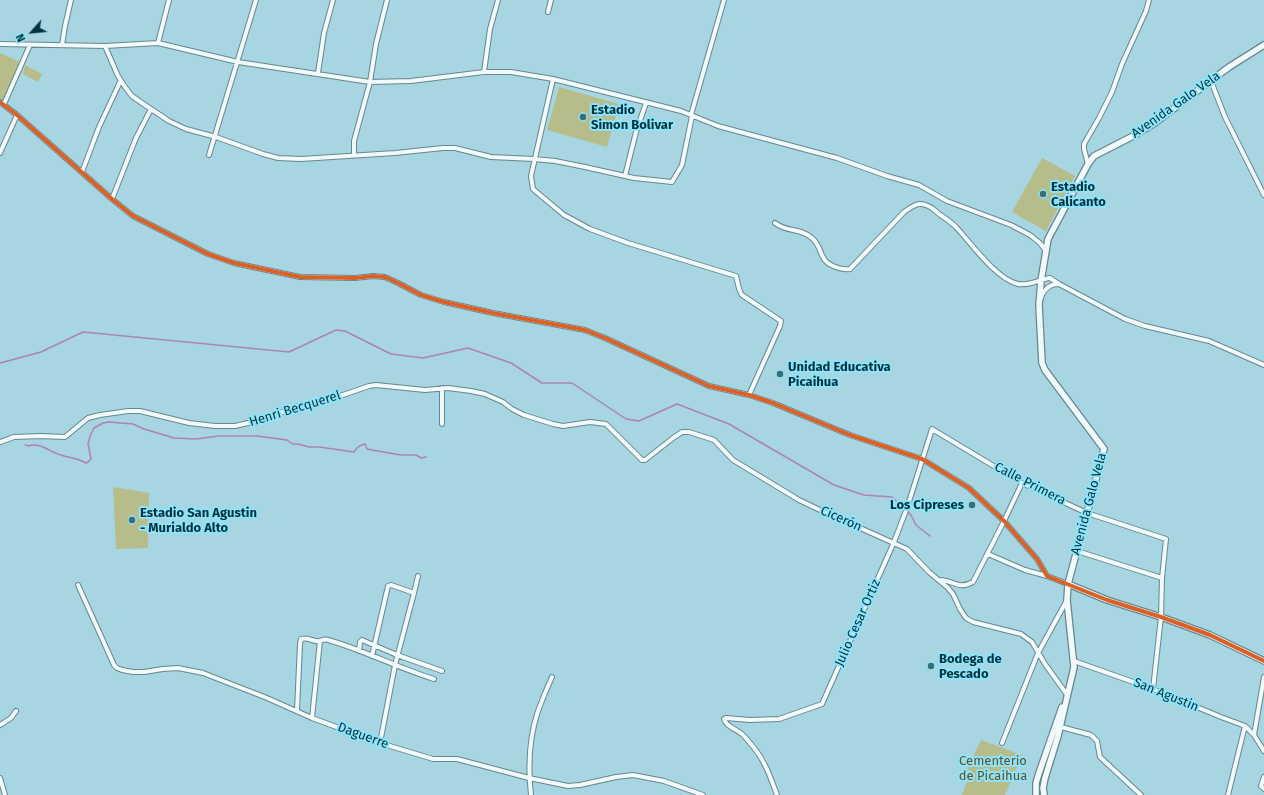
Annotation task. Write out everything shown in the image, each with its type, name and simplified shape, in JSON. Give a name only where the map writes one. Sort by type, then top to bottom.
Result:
[{"type":"main road","name":"Avenida Galo Vela","points":[[1044,795],[1043,788],[1045,778],[1061,726],[1074,661],[1067,600],[1068,584],[1104,449],[1045,370],[1042,363],[1039,305],[1041,281],[1048,239],[1088,164],[1094,156],[1156,122],[1210,81],[1248,54],[1264,45]]},
{"type":"main road","points":[[1068,584],[1107,600],[1161,617],[1210,635],[1264,661]]},
{"type":"main road","name":"Avenida Galo Vela","points":[[1036,795],[1036,783],[1042,763],[1062,708],[1067,699]]},
{"type":"street","points":[[62,45],[71,0]]},
{"type":"street","points":[[158,43],[170,0]]},
{"type":"street","points":[[209,155],[216,137],[256,0]]},
{"type":"street","points":[[318,73],[324,33],[333,0]]},
{"type":"street","points":[[354,155],[354,141],[370,82],[386,0]]},
{"type":"street","points":[[484,72],[490,29],[498,0]]},
{"type":"street","points":[[548,12],[551,0]]},
{"type":"street","points":[[105,46],[120,82],[132,96],[169,121],[186,130],[216,137],[278,158],[289,159],[455,148],[491,158],[534,159],[585,166],[641,179],[672,182],[682,165],[692,116],[724,0]]},
{"type":"street","points":[[1088,164],[1084,144],[1112,92],[1122,64],[1146,11],[1149,0]]},
{"type":"street","points":[[0,44],[105,46],[158,43],[238,62],[276,69],[318,73],[370,82],[411,81],[484,72],[511,72],[553,79],[681,111],[718,126],[837,158],[887,176],[919,185],[948,200],[1012,225],[1030,235],[1040,243],[1046,251]]},
{"type":"street","points":[[30,45],[2,103],[133,216],[208,254],[234,263],[300,277],[385,277],[421,295],[444,302],[493,313],[585,330],[709,386],[749,395],[773,403],[850,435],[922,459],[969,488],[1004,521],[1037,559],[1047,576]]},
{"type":"street","points":[[553,79],[534,159],[531,176],[533,189],[572,220],[590,229],[628,243],[736,276],[739,290],[742,295],[781,321],[749,395]]},
{"type":"street","points":[[1210,81],[1225,117],[1264,195]]},
{"type":"street","points":[[82,172],[120,82]]},
{"type":"street","points":[[625,176],[636,132],[646,103]]},
{"type":"street","points":[[112,199],[136,138],[151,109]]},
{"type":"street","points":[[0,153],[17,115]]},
{"type":"street","points":[[775,223],[783,229],[803,232],[812,238],[820,247],[822,256],[826,262],[844,269],[850,269],[904,212],[920,204],[934,209],[951,222],[972,246],[1005,278],[1019,285],[1050,278],[1125,319],[1145,326],[1209,341],[1264,365]]},
{"type":"street","points":[[1039,305],[1044,291],[1050,286],[1059,284]]},
{"type":"street","name":"Henri Becquerel","points":[[0,442],[14,437],[64,437],[88,418],[100,414],[128,411],[140,411],[208,426],[235,426],[257,421],[297,407],[376,385],[382,387],[425,390],[442,388],[461,389],[485,394],[503,402],[512,409],[524,415],[554,424],[563,426],[590,422]]},
{"type":"street","points":[[442,388],[442,424]]},
{"type":"street","name":"Cicerón","points":[[590,422],[606,424],[642,460],[645,460],[672,438],[682,432],[688,432],[714,440],[733,460],[799,500],[907,549],[953,594],[960,610],[966,618],[974,622],[1021,634],[1032,642],[1067,699]]},
{"type":"street","name":"Calle Primera","points":[[922,459],[932,429],[1022,483],[1087,513],[1166,539],[1162,578]]},
{"type":"street","name":"Julio Cesar Ortiz","points":[[777,795],[762,759],[742,734],[728,725],[724,719],[779,719],[822,704],[894,542],[907,508],[922,459]]},
{"type":"street","points":[[940,580],[945,580],[958,586],[966,586],[973,582],[1022,483]]},
{"type":"street","points":[[1077,551],[1162,578],[1161,617],[1153,689]]},
{"type":"street","points":[[988,554],[1026,570],[1068,584]]},
{"type":"street","points":[[380,743],[397,655],[418,576]]},
{"type":"street","name":"Daguerre","points":[[78,585],[117,668],[128,671],[144,672],[178,668],[194,670],[262,695],[312,718],[380,743],[433,759],[457,759],[529,778],[568,786],[633,775],[664,781],[703,795]]},
{"type":"street","points":[[372,656],[388,586],[391,585],[414,593]]},
{"type":"street","points":[[1002,743],[1038,653],[1067,600]]},
{"type":"street","points":[[297,710],[301,641],[306,638],[320,641],[326,639],[434,679]]},
{"type":"street","points":[[359,651],[361,640],[442,671]]},
{"type":"street","points":[[312,718],[320,641]]},
{"type":"street","name":"San Agustin","points":[[1074,661],[1153,689],[1246,726],[1254,734],[1264,751]]},
{"type":"street","points":[[531,795],[529,778],[531,740],[537,712],[552,677]]},
{"type":"street","points":[[1254,734],[1264,677]]},
{"type":"street","points":[[0,725],[11,718],[16,712]]},
{"type":"street","points":[[1061,726],[1091,735],[1097,741],[1100,757],[1142,795]]},
{"type":"street","points":[[1228,795],[1246,726]]},
{"type":"street","points":[[1264,777],[1261,786],[1264,789]]},
{"type":"street","points":[[0,778],[5,795]]},
{"type":"green space","points":[[0,53],[20,62],[4,100],[0,98]]},
{"type":"green space","points":[[25,65],[42,74],[38,82],[23,74]]},
{"type":"green space","name":"Estadio Simon Bolivar","points":[[559,87],[619,104],[607,147],[547,130]]},
{"type":"green space","points":[[1042,158],[1075,176],[1046,231],[1012,212]]},
{"type":"green space","name":"Estadio San Agustin - Murialdo Alto","points":[[113,487],[149,493],[148,548],[116,549]]},
{"type":"green space","name":"Cementerio de Picaihua","points":[[981,740],[1022,755],[1005,795],[962,795],[971,771],[967,769]]},
{"type":"waterway","points":[[0,363],[41,352],[83,332],[289,352],[336,330],[345,331],[391,354],[423,358],[468,348],[511,363],[542,383],[572,383],[626,419],[639,421],[677,404],[729,424],[834,485],[864,495],[892,497],[911,515],[916,525],[930,536]]},
{"type":"waterway","points":[[25,445],[41,446],[57,454],[86,463],[91,459],[88,443],[94,428],[103,423],[109,422],[133,424],[174,438],[196,439],[219,436],[257,436],[287,440],[293,444],[309,447],[354,452],[359,446],[365,444],[367,449],[401,455],[416,455],[421,458],[426,457]]},
{"type":"transit line","points":[[0,102],[133,216],[208,254],[234,263],[300,277],[385,277],[421,295],[444,302],[493,313],[585,330],[709,386],[749,395],[773,403],[850,435],[922,459],[969,488],[1004,521],[1037,559],[1047,576],[1107,600],[1161,617],[1210,635],[1264,661]]},
{"type":"place","name":"Estadio Simon Bolivar","points":[[583,117]]},
{"type":"place","name":"Estadio Calicanto","points":[[1043,194]]},
{"type":"place","name":"Unidad Educativa Picaihua","points":[[780,374]]},
{"type":"place","name":"Los Cipreses","points":[[972,505]]},
{"type":"place","name":"Estadio San Agustin - Murialdo Alto","points":[[132,520]]},
{"type":"place","name":"Bodega de Pescado","points":[[931,666]]}]
